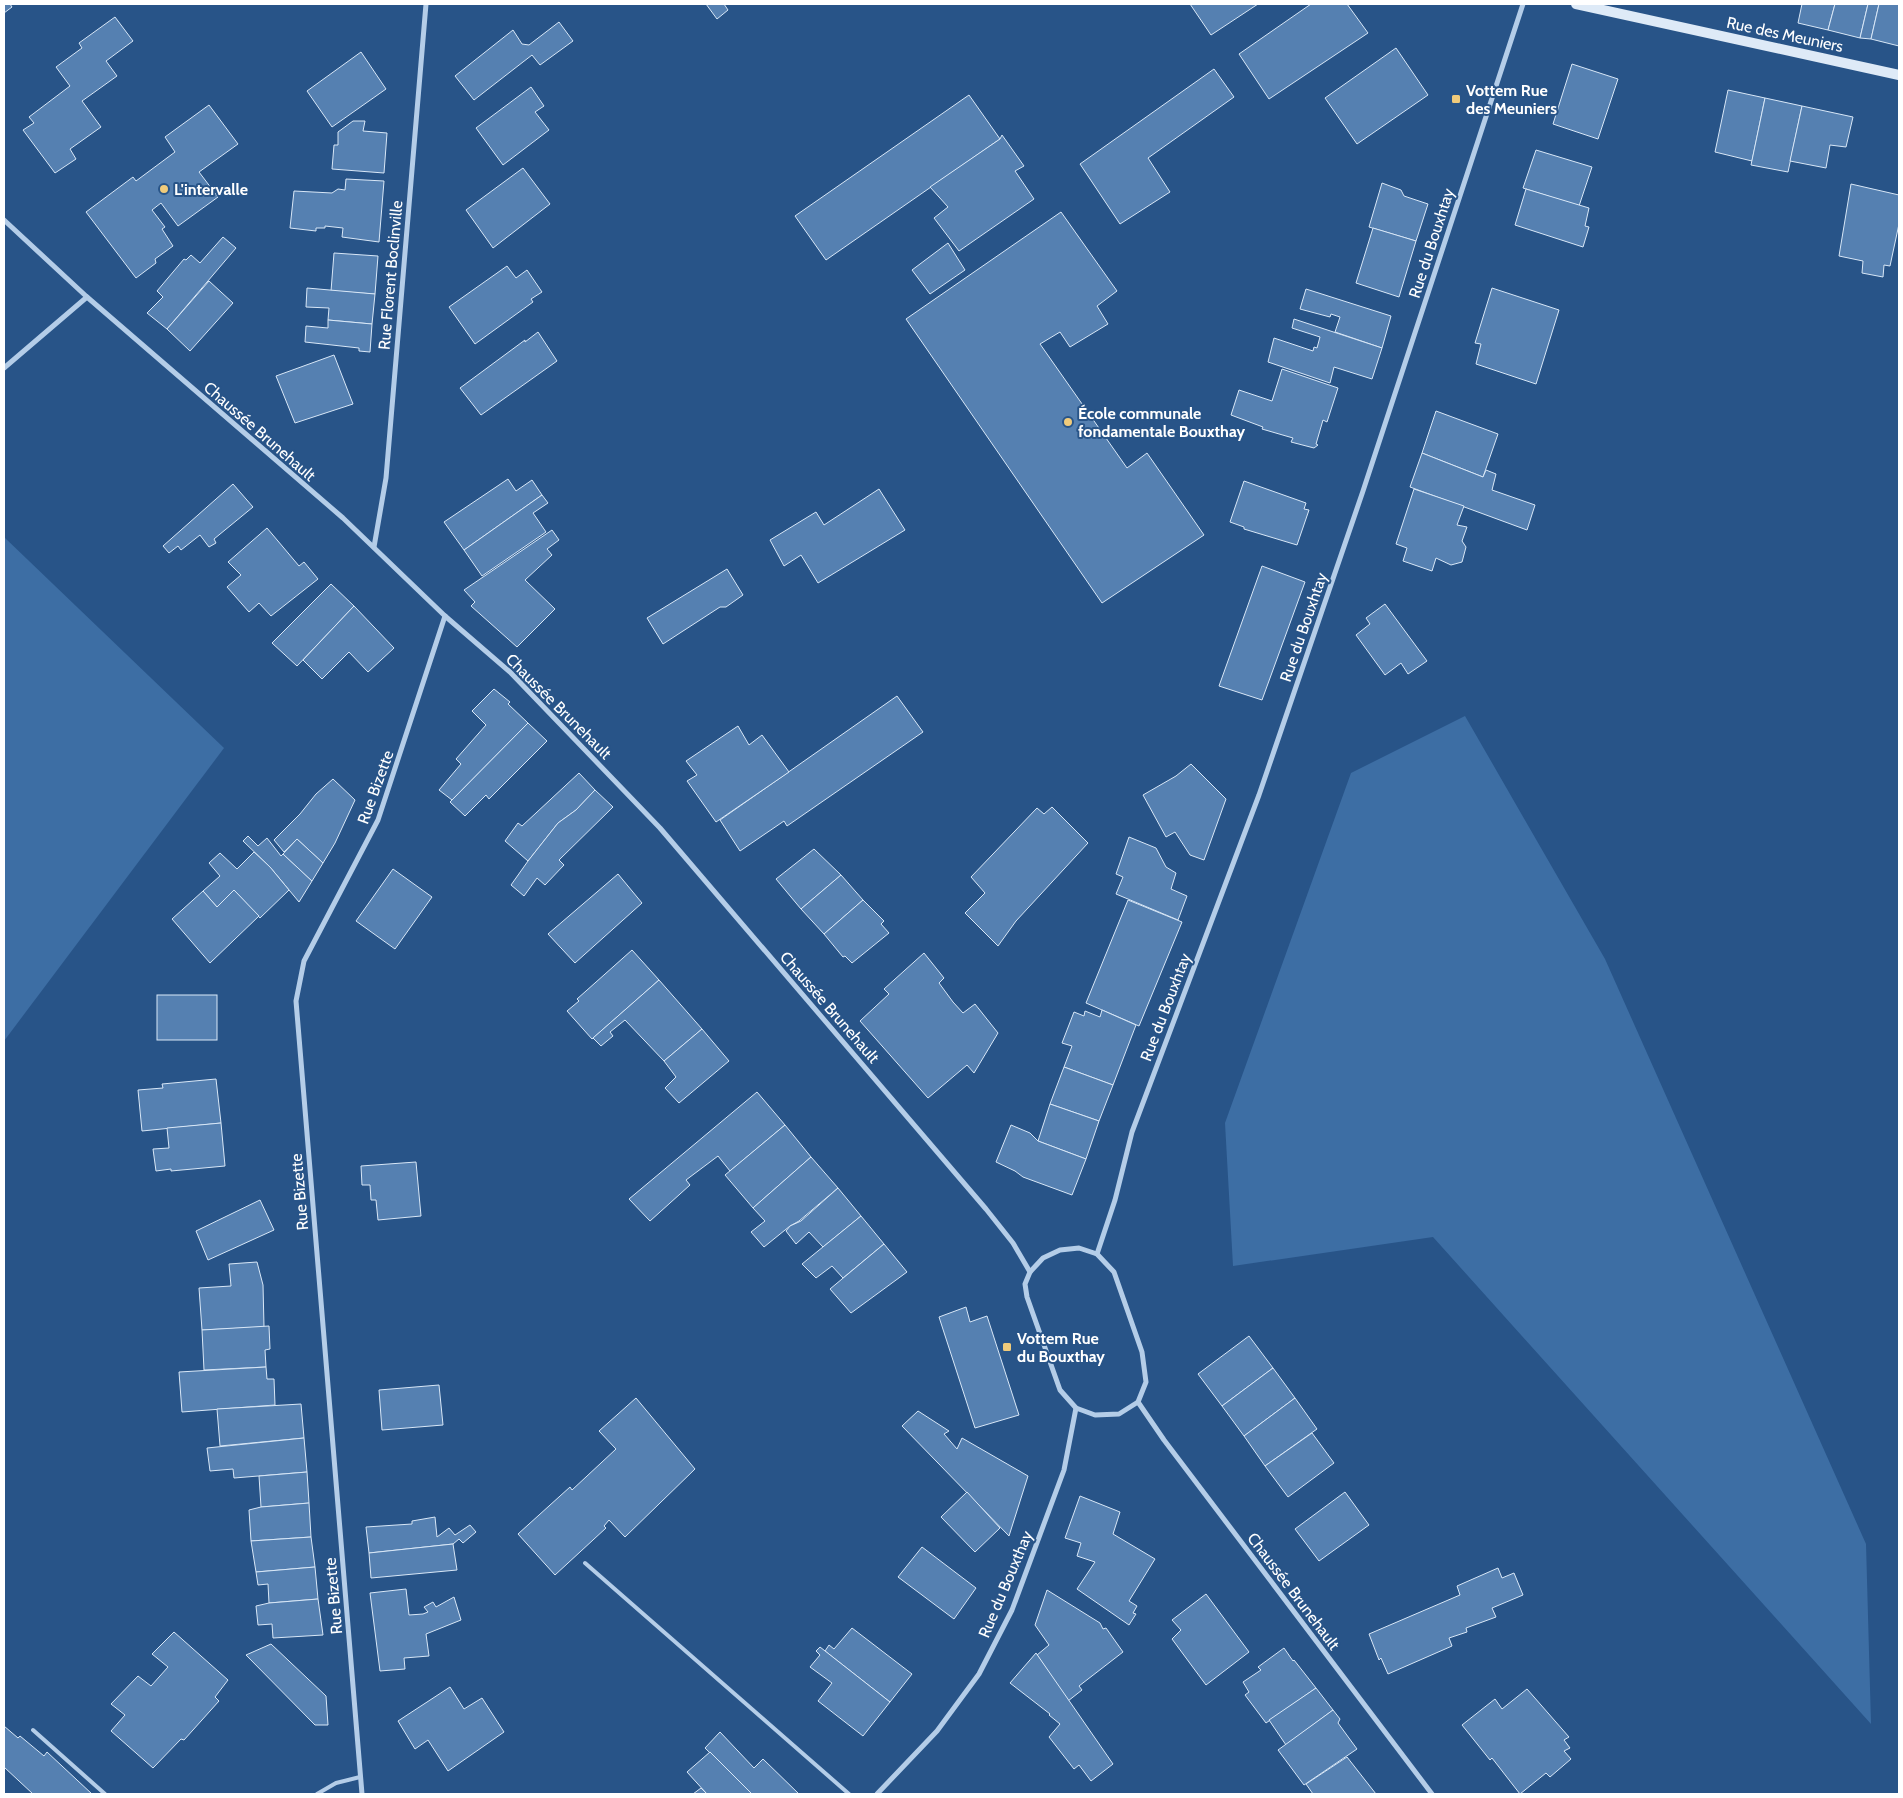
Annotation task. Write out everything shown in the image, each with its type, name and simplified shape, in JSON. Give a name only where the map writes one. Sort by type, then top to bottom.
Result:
[{"type":"street","name":"Rue Florent Boclinville","points":[[374,547],[386,478],[426,4]]},
{"type":"street","name":"Rue du Bouxhtay","points":[[1097,1254],[1115,1200],[1132,1132],[1262,785],[1369,472],[1523,4]]},
{"type":"street","name":"Rue des Meuniers","points":[[1576,4],[1899,75]]},
{"type":"street","name":"Chaussée Brunehault","points":[[4,220],[87,297],[343,518],[445,616],[510,672],[660,828],[986,1209],[1013,1243],[1030,1272]]},
{"type":"street","points":[[4,368],[87,297]]},
{"type":"street","name":"Rue Bizette","points":[[362,1794],[296,1001],[304,961],[378,820],[445,616]]},
{"type":"street","points":[[1079,1248],[1097,1254],[1114,1272],[1142,1352],[1146,1382],[1138,1402],[1119,1414],[1095,1415],[1076,1408],[1060,1390],[1027,1297],[1025,1284],[1030,1272],[1043,1258],[1060,1250],[1079,1248]]},
{"type":"street","name":"Chaussée Brunehault","points":[[1138,1402],[1164,1440],[1432,1794]]},
{"type":"street","name":"Rue du Bouxthay","points":[[877,1794],[937,1732],[983,1666],[1012,1610],[1064,1470],[1076,1408]]},
{"type":"lane","points":[[585,1563],[849,1794]]},
{"type":"lane","points":[[33,1730],[105,1794]]},
{"type":"lane","points":[[317,1794],[336,1783],[360,1777]]},
{"type":"shaded area","points":[[4,537],[224,748],[4,1041]]},
{"type":"shaded area","points":[[1465,716],[1605,959],[1866,1544],[1871,1724],[1433,1237],[1233,1266],[1225,1123],[1351,773]]},
{"type":"building","points":[[4,4],[10,4],[12,7],[4,13]]},
{"type":"building","points":[[706,4],[724,4],[728,10],[717,19]]},
{"type":"building","points":[[1190,4],[1258,4],[1211,35]]},
{"type":"building","points":[[1311,4],[1347,4],[1368,33],[1269,99],[1239,54]]},
{"type":"building","points":[[1802,4],[1835,4],[1828,30],[1798,23]]},
{"type":"building","points":[[1835,4],[1868,4],[1860,38],[1828,30]]},
{"type":"building","points":[[1868,4],[1879,4],[1871,39],[1860,38]]},
{"type":"building","points":[[1879,4],[1899,4],[1899,46],[1871,39]]},
{"type":"building","points":[[115,17],[133,41],[106,61],[117,76],[82,101],[101,127],[70,149],[76,159],[55,173],[23,130],[34,123],[29,117],[70,86],[56,67],[82,48],[79,43]]},
{"type":"building","points":[[559,22],[573,41],[540,65],[532,55],[474,100],[455,76],[513,30],[522,44],[529,45]]},
{"type":"building","points":[[1396,48],[1428,95],[1357,144],[1325,98]]},
{"type":"building","points":[[361,52],[386,89],[332,127],[307,91]]},
{"type":"building","points":[[1572,64],[1618,79],[1598,139],[1553,124]]},
{"type":"building","points":[[1214,69],[1234,97],[1148,158],[1170,192],[1120,224],[1080,164]]},
{"type":"building","points":[[531,87],[544,106],[535,112],[549,130],[503,165],[476,128]]},
{"type":"building","points":[[1728,90],[1765,98],[1752,161],[1715,152]]},
{"type":"building","points":[[969,95],[1000,139],[826,260],[795,216]]},
{"type":"building","points":[[1765,98],[1802,106],[1788,172],[1751,165]]},
{"type":"building","name":"L'intervalle","points":[[209,105],[238,144],[199,172],[218,197],[178,226],[161,203],[152,210],[165,227],[162,229],[173,246],[155,259],[156,263],[136,278],[86,212],[133,177],[136,181],[175,152],[165,137]]},
{"type":"building","points":[[1802,106],[1853,117],[1846,147],[1830,145],[1826,168],[1790,161]]},
{"type":"building","points":[[353,121],[365,121],[363,131],[387,133],[384,173],[332,169],[334,145],[338,145],[338,132]]},
{"type":"building","points":[[1002,135],[1024,166],[1015,171],[1034,199],[959,251],[934,218],[948,207],[930,187],[1000,139]]},
{"type":"building","points":[[1536,150],[1592,167],[1579,206],[1523,188]]},
{"type":"building","points":[[523,168],[550,204],[493,248],[466,210]]},
{"type":"building","points":[[346,179],[384,181],[379,242],[342,237],[343,228],[325,226],[325,228],[316,228],[316,231],[290,228],[294,191],[332,193],[338,189],[345,190]]},
{"type":"building","points":[[1382,183],[1401,190],[1404,196],[1428,204],[1416,241],[1369,227]]},
{"type":"building","points":[[1851,184],[1899,195],[1899,224],[1890,266],[1884,265],[1883,277],[1862,273],[1863,261],[1839,256]]},
{"type":"building","points":[[1526,189],[1589,208],[1585,226],[1589,227],[1583,247],[1515,225]]},
{"type":"building","points":[[1061,212],[1117,291],[1097,306],[1108,324],[1070,347],[1060,332],[1040,344],[1127,468],[1147,453],[1204,535],[1102,603],[906,319]]},
{"type":"building","points":[[1373,228],[1416,241],[1399,297],[1356,283]]},
{"type":"building","points":[[223,237],[236,248],[167,329],[147,313],[163,297],[157,291],[184,259],[186,260],[191,255],[200,263]]},
{"type":"building","points":[[948,243],[965,270],[930,294],[912,270]]},
{"type":"building","points":[[334,253],[378,256],[375,294],[331,291]]},
{"type":"building","points":[[507,266],[516,278],[527,270],[542,292],[531,299],[533,302],[475,344],[449,307]]},
{"type":"building","points":[[209,281],[233,303],[190,351],[167,329]]},
{"type":"building","points":[[307,288],[375,294],[372,324],[328,320],[329,308],[306,307]]},
{"type":"building","points":[[1492,288],[1559,310],[1536,384],[1476,364],[1481,344],[1475,343]]},
{"type":"building","points":[[1306,289],[1391,316],[1382,348],[1335,332],[1340,317],[1331,314],[1330,317],[1300,309]]},
{"type":"building","points":[[1294,319],[1382,348],[1372,379],[1334,367],[1330,383],[1268,362],[1274,338],[1313,351],[1314,347],[1317,348],[1320,337],[1292,328]]},
{"type":"building","points":[[328,320],[372,324],[370,352],[359,351],[359,348],[305,342],[306,326],[328,328]]},
{"type":"building","points":[[538,332],[557,361],[481,415],[460,388]]},
{"type":"building","points":[[334,355],[353,404],[295,423],[276,376]]},
{"type":"building","points":[[1282,369],[1338,388],[1327,422],[1323,420],[1316,444],[1318,445],[1314,448],[1291,442],[1293,438],[1262,429],[1263,427],[1231,415],[1239,390],[1272,401]]},
{"type":"building","points":[[1436,411],[1498,434],[1483,477],[1422,453]]},
{"type":"building","points":[[1422,453],[1483,477],[1486,470],[1496,474],[1492,490],[1535,505],[1527,530],[1410,487]]},
{"type":"building","points":[[508,479],[516,491],[532,480],[542,495],[464,550],[444,522]]},
{"type":"building","points":[[1244,481],[1306,503],[1304,509],[1309,510],[1297,545],[1244,529],[1244,527],[1230,522]]},
{"type":"building","points":[[233,484],[253,507],[214,539],[216,543],[209,547],[200,535],[181,550],[178,546],[169,553],[163,546]]},
{"type":"building","points":[[879,489],[905,530],[818,583],[801,555],[784,566],[770,540],[816,512],[824,525]]},
{"type":"building","points":[[1414,489],[1464,506],[1457,525],[1467,527],[1462,541],[1466,547],[1462,562],[1451,565],[1436,558],[1432,571],[1403,561],[1407,548],[1396,544]]},
{"type":"building","points":[[542,495],[548,503],[533,513],[546,532],[482,576],[464,550]]},
{"type":"building","points":[[267,528],[299,566],[304,562],[318,579],[271,616],[259,603],[249,612],[227,587],[241,575],[228,562]]},
{"type":"building","points":[[552,530],[559,540],[547,549],[552,555],[525,580],[555,609],[517,647],[471,606],[475,602],[464,590]]},
{"type":"building","points":[[1262,566],[1305,582],[1262,700],[1219,686]]},
{"type":"building","points":[[727,569],[743,595],[726,607],[720,607],[663,644],[647,618]]},
{"type":"building","points":[[331,584],[354,606],[297,666],[272,643]]},
{"type":"building","points":[[1385,604],[1427,661],[1408,674],[1401,663],[1385,675],[1356,635],[1370,624],[1366,618]]},
{"type":"building","points":[[354,606],[394,648],[368,672],[349,652],[322,679],[303,660]]},
{"type":"building","points":[[494,689],[510,702],[508,704],[528,723],[452,800],[439,790],[461,764],[456,759],[486,725],[472,711]]},
{"type":"building","points":[[897,696],[923,732],[787,826],[784,821],[740,851],[720,820]]},
{"type":"building","points":[[528,723],[547,741],[489,799],[486,795],[465,816],[450,802]]},
{"type":"building","points":[[738,726],[749,745],[762,735],[789,772],[716,822],[687,781],[697,775],[686,761]]},
{"type":"building","points":[[1191,764],[1226,799],[1204,860],[1190,855],[1175,832],[1166,837],[1143,795],[1176,776]]},
{"type":"building","points":[[579,773],[595,790],[576,810],[558,823],[528,861],[505,841],[518,823],[522,826]]},
{"type":"building","points":[[333,779],[355,800],[335,843],[323,863],[297,839],[284,852],[274,840],[300,814],[316,794]]},
{"type":"building","points":[[595,790],[613,807],[559,860],[564,865],[545,885],[537,878],[524,896],[511,885],[558,823],[576,810]]},
{"type":"building","points":[[1052,807],[1088,843],[1016,921],[998,946],[965,913],[985,893],[971,877],[1037,808],[1044,814]]},
{"type":"building","points":[[248,836],[258,846],[267,838],[281,856],[283,854],[312,881],[299,902],[270,867],[243,841]]},
{"type":"building","points":[[1129,837],[1156,848],[1166,867],[1176,873],[1171,889],[1187,896],[1178,920],[1116,894],[1123,877],[1116,874]]},
{"type":"building","points":[[297,839],[323,863],[312,881],[283,854]]},
{"type":"building","points":[[814,849],[841,875],[801,909],[776,879]]},
{"type":"building","points":[[254,852],[270,867],[289,890],[260,918],[234,890],[217,907],[203,891],[220,876],[209,863],[220,853],[237,869]]},
{"type":"building","points":[[393,869],[432,897],[395,949],[356,921]]},
{"type":"building","points":[[618,874],[642,903],[575,963],[548,934]]},
{"type":"building","points":[[841,875],[863,900],[824,934],[801,909]]},
{"type":"building","points":[[234,890],[259,916],[210,963],[172,919],[203,891],[217,907]]},
{"type":"building","points":[[863,900],[884,921],[881,924],[889,933],[852,963],[845,956],[843,957],[824,934]]},
{"type":"building","points":[[1128,900],[1182,922],[1139,1026],[1086,1003]]},
{"type":"building","points":[[632,950],[659,980],[592,1039],[567,1011],[579,1001],[577,999]]},
{"type":"building","points":[[924,953],[944,978],[939,983],[963,1013],[975,1004],[998,1033],[974,1073],[967,1065],[928,1098],[860,1021],[889,994],[884,989]]},
{"type":"building","points":[[659,980],[702,1029],[664,1061],[625,1020],[610,1032],[613,1036],[601,1046],[593,1038]]},
{"type":"building","points":[[157,995],[217,995],[217,1040],[157,1040]]},
{"type":"building","points":[[1102,1010],[1136,1025],[1113,1085],[1064,1067],[1072,1046],[1062,1043],[1074,1012],[1084,1016],[1085,1011],[1100,1017]]},
{"type":"building","points":[[702,1029],[729,1061],[679,1103],[665,1088],[676,1077],[664,1061]]},
{"type":"building","points":[[1064,1067],[1113,1085],[1099,1121],[1050,1104]]},
{"type":"building","points":[[216,1079],[221,1123],[142,1131],[138,1090],[163,1088],[162,1084]]},
{"type":"building","points":[[757,1092],[785,1125],[730,1171],[718,1156],[686,1180],[690,1185],[650,1221],[629,1199]]},
{"type":"building","points":[[1050,1104],[1099,1121],[1086,1159],[1038,1141]]},
{"type":"building","points":[[221,1123],[225,1166],[156,1171],[153,1149],[169,1148],[167,1128]]},
{"type":"building","points":[[785,1125],[811,1157],[753,1208],[725,1175]]},
{"type":"building","points":[[1011,1125],[1030,1133],[1038,1141],[1086,1159],[1072,1195],[1023,1177],[996,1162]]},
{"type":"building","points":[[811,1157],[838,1188],[764,1247],[751,1232],[765,1221],[753,1208]]},
{"type":"building","points":[[416,1162],[421,1216],[378,1220],[376,1200],[371,1200],[370,1185],[362,1185],[361,1166]]},
{"type":"building","points":[[838,1188],[861,1216],[823,1247],[809,1232],[796,1244],[786,1231],[790,1226],[801,1221]]},
{"type":"building","points":[[260,1200],[274,1230],[208,1260],[196,1231]]},
{"type":"building","points":[[861,1216],[884,1244],[843,1278],[832,1266],[816,1278],[802,1264]]},
{"type":"building","points":[[884,1244],[907,1272],[851,1313],[830,1289]]},
{"type":"building","points":[[257,1262],[263,1285],[264,1327],[202,1330],[199,1288],[231,1286],[229,1264]]},
{"type":"building","points":[[966,1307],[970,1322],[987,1316],[1019,1415],[975,1428],[939,1317]]},
{"type":"building","points":[[269,1326],[270,1349],[265,1350],[266,1367],[204,1370],[202,1330]]},
{"type":"building","points":[[1249,1336],[1273,1368],[1222,1406],[1198,1374]]},
{"type":"building","points":[[266,1367],[267,1379],[274,1379],[275,1405],[182,1412],[179,1372]]},
{"type":"building","points":[[1273,1368],[1295,1398],[1244,1436],[1222,1406]]},
{"type":"building","points":[[439,1385],[443,1425],[382,1430],[379,1390]]},
{"type":"building","points":[[636,1398],[695,1469],[625,1537],[609,1520],[604,1526],[606,1528],[555,1575],[518,1534],[570,1487],[572,1490],[616,1449],[599,1431]]},
{"type":"building","points":[[1295,1398],[1317,1429],[1265,1466],[1244,1436]]},
{"type":"building","points":[[301,1404],[304,1438],[220,1446],[217,1409]]},
{"type":"building","points":[[918,1411],[949,1431],[944,1434],[957,1449],[962,1438],[1028,1476],[1009,1536],[902,1426]]},
{"type":"building","points":[[1312,1433],[1334,1463],[1288,1497],[1265,1466]]},
{"type":"building","points":[[304,1438],[307,1472],[234,1478],[233,1469],[210,1471],[207,1448]]},
{"type":"building","points":[[307,1472],[309,1503],[261,1507],[259,1476]]},
{"type":"building","points":[[967,1492],[1000,1528],[975,1552],[941,1517]]},
{"type":"building","points":[[1345,1492],[1369,1525],[1319,1561],[1295,1529]]},
{"type":"building","points":[[1080,1496],[1120,1512],[1113,1534],[1155,1559],[1129,1601],[1137,1606],[1133,1613],[1136,1614],[1129,1625],[1077,1589],[1095,1562],[1077,1556],[1081,1543],[1065,1538]]},
{"type":"building","points":[[309,1503],[311,1537],[251,1541],[249,1510],[261,1507]]},
{"type":"building","points":[[435,1517],[437,1537],[449,1528],[455,1535],[470,1525],[476,1532],[463,1543],[459,1539],[453,1544],[369,1553],[366,1527],[412,1524],[412,1521]]},
{"type":"building","points":[[311,1537],[315,1567],[256,1572],[251,1541]]},
{"type":"building","points":[[453,1544],[457,1570],[371,1578],[369,1553]]},
{"type":"building","points":[[922,1547],[976,1588],[954,1619],[898,1577]]},
{"type":"building","points":[[315,1567],[318,1599],[269,1603],[268,1584],[258,1585],[256,1572]]},
{"type":"building","points":[[1498,1568],[1502,1578],[1514,1573],[1523,1595],[1492,1608],[1496,1617],[1466,1628],[1467,1632],[1449,1638],[1452,1646],[1388,1674],[1381,1658],[1379,1660],[1369,1634],[1460,1595],[1457,1586]]},
{"type":"building","points":[[406,1589],[409,1615],[428,1612],[424,1607],[433,1602],[436,1607],[454,1597],[461,1620],[426,1634],[429,1656],[404,1658],[405,1669],[380,1671],[370,1593]]},
{"type":"building","points":[[1047,1590],[1100,1623],[1103,1629],[1106,1628],[1123,1652],[1079,1686],[1082,1690],[1068,1701],[1037,1655],[1049,1645],[1035,1625]]},
{"type":"building","points":[[1206,1594],[1249,1652],[1206,1685],[1172,1639],[1181,1630],[1172,1620]]},
{"type":"building","points":[[318,1599],[323,1635],[273,1638],[272,1624],[258,1625],[256,1606],[269,1603]]},
{"type":"building","points":[[852,1628],[912,1674],[890,1702],[825,1651],[829,1645],[834,1649]]},
{"type":"building","points":[[174,1632],[228,1680],[215,1697],[219,1701],[184,1740],[181,1739],[153,1768],[111,1731],[125,1715],[111,1704],[138,1676],[151,1686],[168,1667],[152,1654]]},
{"type":"building","points":[[271,1644],[326,1696],[328,1725],[315,1725],[246,1655]]},
{"type":"building","points":[[820,1647],[890,1702],[863,1736],[818,1701],[832,1683],[810,1667],[820,1655],[816,1651]]},
{"type":"building","points":[[1284,1648],[1316,1688],[1266,1723],[1245,1695],[1249,1692],[1243,1682],[1261,1670],[1258,1667]]},
{"type":"building","points":[[1036,1653],[1113,1764],[1091,1781],[1079,1765],[1074,1769],[1049,1737],[1060,1724],[1010,1683]]},
{"type":"building","points":[[450,1687],[464,1709],[482,1698],[504,1732],[448,1771],[428,1740],[415,1749],[398,1721]]},
{"type":"building","points":[[1316,1688],[1333,1710],[1286,1745],[1269,1720]]},
{"type":"building","points":[[1527,1689],[1569,1737],[1564,1740],[1570,1748],[1564,1751],[1571,1759],[1550,1777],[1546,1773],[1520,1794],[1492,1758],[1490,1760],[1462,1725],[1495,1699],[1502,1709]]},
{"type":"building","points":[[1333,1710],[1340,1719],[1338,1723],[1357,1749],[1304,1785],[1278,1750]]},
{"type":"building","points":[[4,1726],[18,1738],[20,1736],[44,1756],[47,1752],[92,1794],[33,1794],[4,1767]]},
{"type":"building","points":[[720,1732],[754,1768],[763,1759],[799,1794],[752,1794],[705,1748]]},
{"type":"building","points":[[710,1752],[752,1794],[707,1794],[687,1772]]},
{"type":"building","points":[[1347,1757],[1376,1794],[1313,1794],[1306,1784]]},
{"type":"building","points":[[701,1788],[707,1794],[693,1794]]},
{"type":"place","name":"Vottem Rue des Meuniers","points":[[1456,99]]},
{"type":"place","name":"L'intervalle","points":[[164,189]]},
{"type":"place","name":"École communale fondamentale Bouxthay","points":[[1068,422]]},
{"type":"place","name":"Vottem Rue du Bouxthay","points":[[1007,1347]]}]
